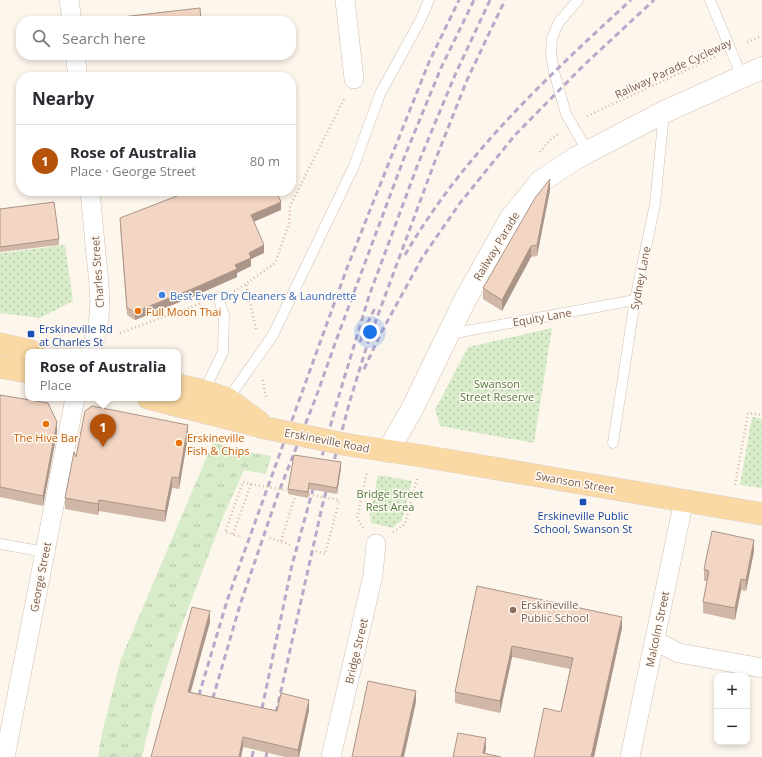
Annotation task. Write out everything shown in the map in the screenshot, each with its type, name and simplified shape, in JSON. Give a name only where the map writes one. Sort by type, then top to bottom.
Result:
[{"type":"main road","points":[[0,344],[25,350]]},
{"type":"main road","points":[[0,367],[25,371]]},
{"type":"main road","name":"Erskineville Road","points":[[181,386],[228,399],[266,428]]},
{"type":"main road","name":"Erskineville Road","points":[[160,401],[266,428],[349,445],[388,451]]},
{"type":"main road","name":"Swanson Street","points":[[388,451],[762,514]]},
{"type":"street","points":[[69,0],[71,16]]},
{"type":"street","points":[[346,0],[354,79]]},
{"type":"street","points":[[76,60],[77,72]]},
{"type":"street","name":"Railway Parade","points":[[388,451],[411,411],[450,334],[465,300],[511,218],[540,181],[588,152],[664,112],[762,68]]},
{"type":"street","name":"Charles Street","points":[[90,196],[100,306],[98,330],[91,349]]},
{"type":"street","name":"George Street","points":[[5,757],[74,401]]},
{"type":"street","name":"Malcolm Street","points":[[630,757],[684,500]]},
{"type":"street","name":"Bridge Street","points":[[331,757],[373,575],[370,537]]},
{"type":"street","points":[[655,641],[679,653],[762,668]]},
{"type":"lane","points":[[228,399],[273,334],[350,174],[380,94],[421,19],[429,0]]},
{"type":"lane","points":[[578,0],[559,22],[552,38],[551,53],[554,72],[566,114],[588,152]]},
{"type":"lane","points":[[710,0],[742,77]]},
{"type":"lane","name":"Sydney Lane","points":[[613,443],[635,300],[655,204],[664,112]]},
{"type":"lane","points":[[204,391],[222,352],[224,316],[218,297]]},
{"type":"lane","name":"Equity Lane","points":[[450,334],[635,300]]},
{"type":"lane","points":[[0,544],[45,552]]},
{"type":"path","name":"Railway Parade Cycleway","points":[[591,114],[616,104],[762,36]]},
{"type":"path","points":[[296,194],[354,79]]},
{"type":"path","points":[[264,388],[261,352],[246,284],[275,263],[289,224],[290,206],[295,196]]},
{"type":"path","points":[[119,333],[200,304]]},
{"type":"path","points":[[734,488],[748,413],[762,415]]},
{"type":"path","points":[[368,468],[356,518],[370,537],[405,524],[417,479]]},
{"type":"path","points":[[242,537],[225,532],[243,482],[339,500],[325,554],[316,551]]},
{"type":"path","points":[[233,534],[250,484]]},
{"type":"path","points":[[281,541],[296,492]]},
{"type":"path","points":[[270,538],[291,545]]},
{"type":"green space","points":[[65,245],[73,301],[40,318],[0,313],[0,253]]},
{"type":"green space","name":"Swanson Street Reserve","points":[[552,328],[534,443],[440,426],[435,410],[468,347]]},
{"type":"green space","points":[[752,417],[762,419],[762,488],[740,485]]},
{"type":"green space","points":[[213,442],[231,449],[271,456],[266,474],[244,470],[223,517],[175,643],[154,706],[142,757],[98,757],[102,733],[121,659]]},
{"type":"green space","name":"Bridge Street Rest Area","points":[[378,475],[412,481],[402,520],[393,528],[371,523],[370,513]]},
{"type":"building","points":[[200,8],[201,16],[131,16]]},
{"type":"building","points":[[550,179],[537,245],[531,246],[502,300],[483,288],[535,198]]},
{"type":"building","points":[[177,196],[278,196],[281,202],[251,215],[264,245],[249,253],[251,258],[235,265],[237,269],[135,312],[127,308],[120,218]]},
{"type":"building","points":[[54,202],[59,239],[0,247],[0,209]]},
{"type":"building","points":[[0,395],[25,399],[25,401],[48,403],[57,422],[43,496],[0,487]]},
{"type":"building","points":[[92,406],[188,425],[179,478],[172,477],[165,511],[99,500],[98,504],[65,498],[74,452],[76,457],[85,411]]},
{"type":"building","points":[[294,455],[341,462],[337,488],[309,483],[308,492],[288,489]]},
{"type":"building","points":[[712,531],[754,540],[746,580],[741,579],[735,608],[703,602],[709,571],[704,569]]},
{"type":"building","points":[[477,586],[622,617],[591,757],[534,757],[544,708],[561,712],[573,658],[512,646],[500,701],[455,692]]},
{"type":"building","points":[[192,607],[210,611],[188,692],[277,711],[281,693],[309,700],[298,750],[243,737],[239,757],[151,757]]},
{"type":"building","points":[[368,681],[416,691],[401,757],[352,757]]},
{"type":"building","points":[[458,733],[486,738],[483,753],[501,757],[453,757]]},
{"type":"railway","points":[[196,705],[227,601],[347,268],[429,62],[459,0]]},
{"type":"railway","points":[[210,708],[240,605],[278,494],[316,397],[404,158],[441,68],[474,0]]},
{"type":"railway","points":[[260,718],[292,565],[337,402],[369,296],[418,164],[455,75],[490,0]]},
{"type":"railway","points":[[274,722],[322,507],[349,404],[368,342],[435,161],[467,80],[505,0]]},
{"type":"railway","points":[[405,255],[428,219],[479,151],[568,58],[631,0]]},
{"type":"railway","points":[[364,369],[381,333],[422,258],[460,203],[515,135],[583,66],[654,0]]},
{"type":"railway","points":[[360,342],[376,306]]},
{"type":"railway","points":[[252,757],[256,739]]},
{"type":"railway","points":[[266,757],[269,741]]},
{"type":"place","name":"Best Ever Dry Cleaners & Laundrette","points":[[162,295]]},
{"type":"place","name":"Full Moon Thai","points":[[138,311]]},
{"type":"place","name":"Erskineville Rd at Charles St","points":[[31,334]]},
{"type":"place","name":"The Hive Bar","points":[[46,424]]},
{"type":"place","name":"Erskineville Fish & Chips","points":[[179,443]]},
{"type":"place","name":"Rose of Australia","points":[[103,447]]},
{"type":"place","name":"Erskineville Public School, Swanson St","points":[[583,502]]},
{"type":"place","name":"Erskineville Public School","points":[[513,610]]}]
